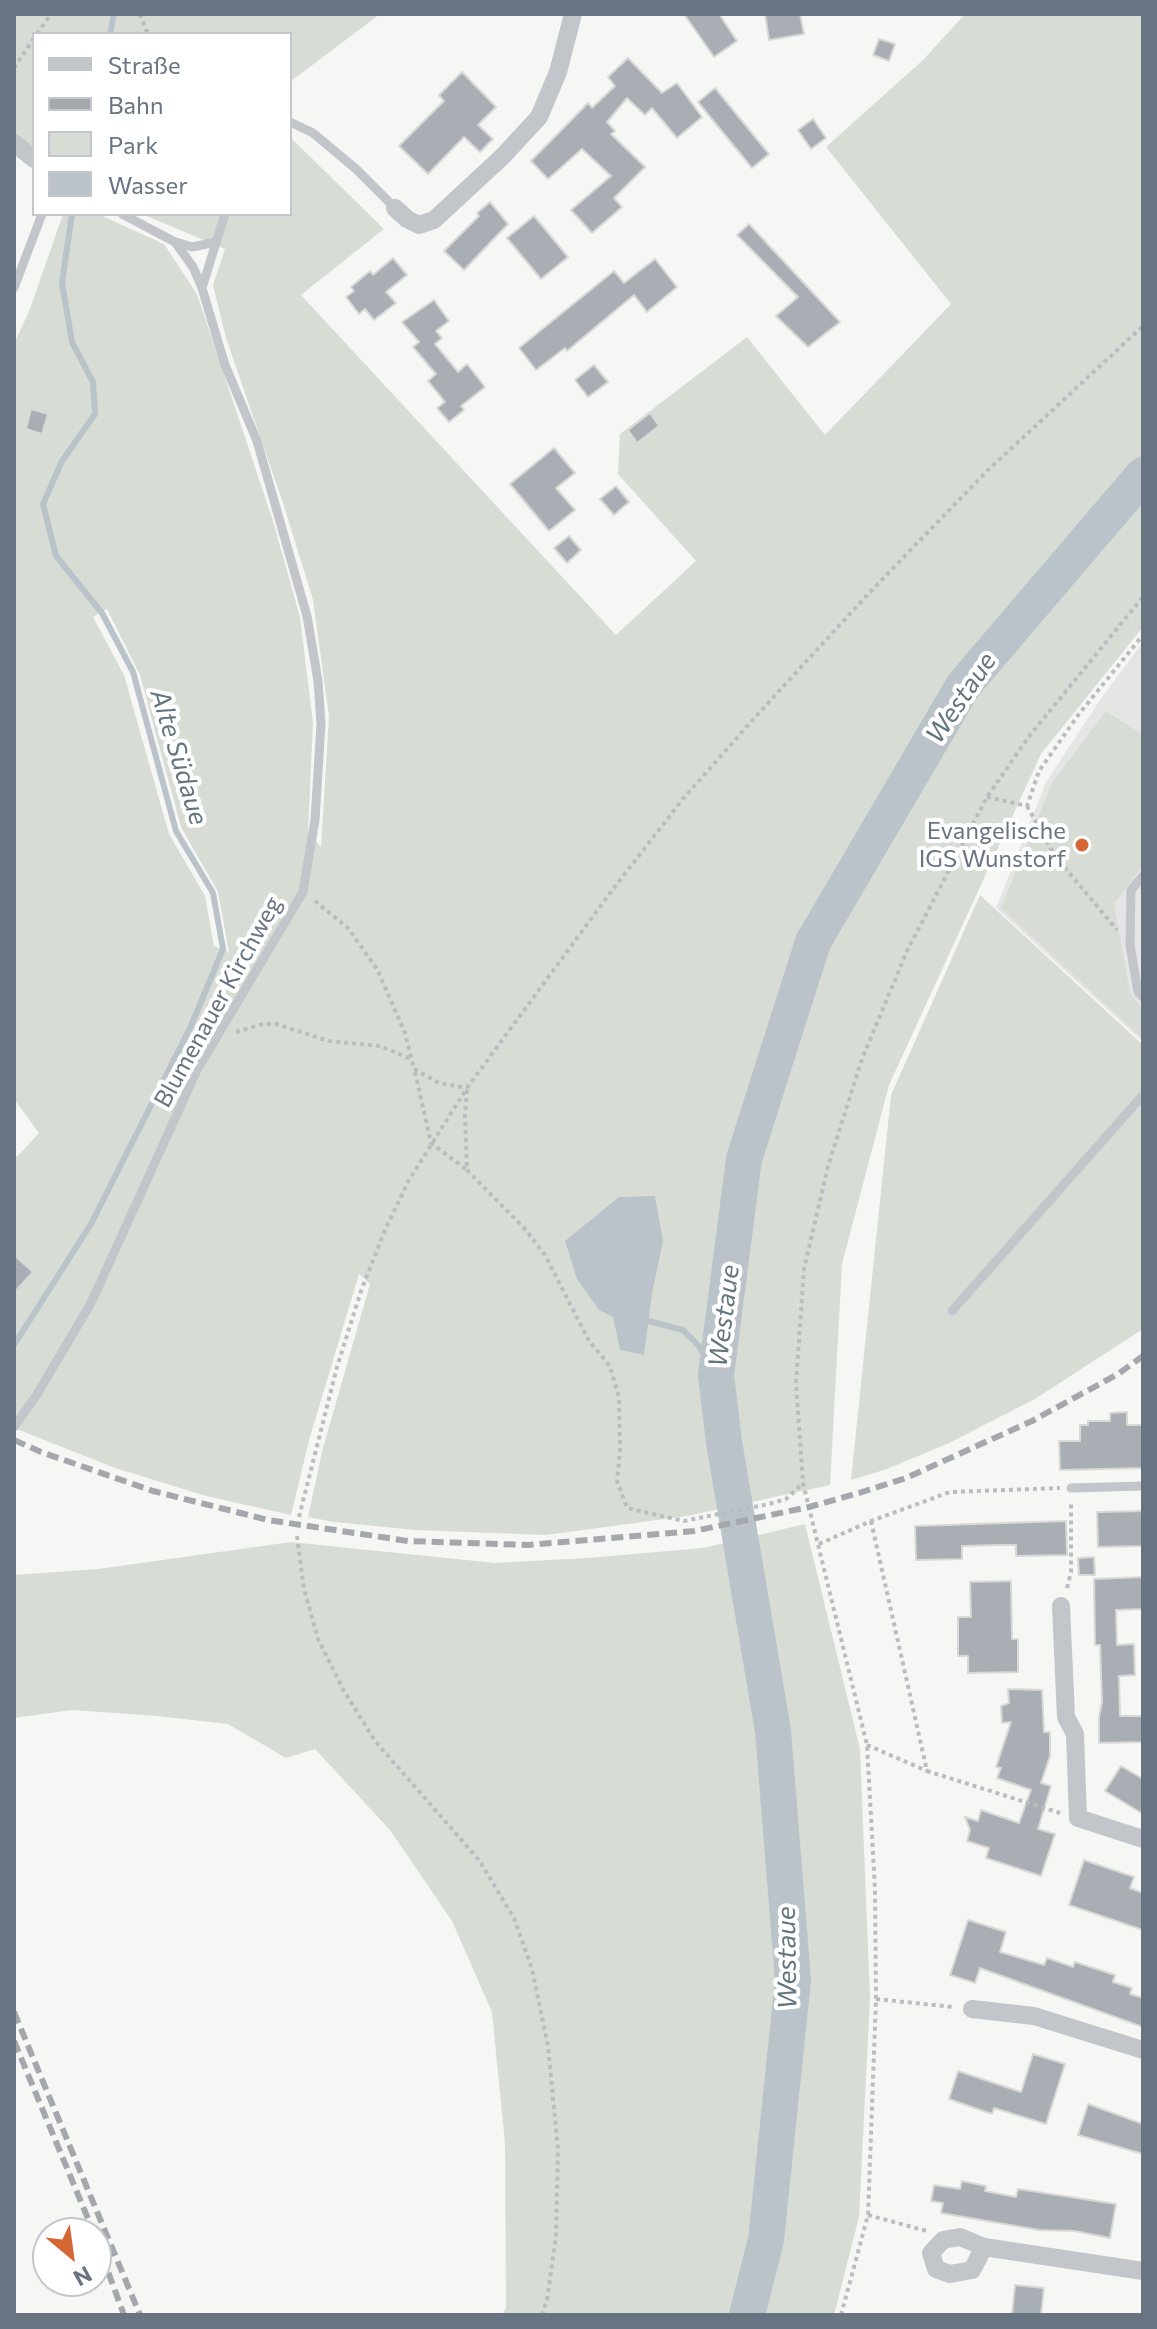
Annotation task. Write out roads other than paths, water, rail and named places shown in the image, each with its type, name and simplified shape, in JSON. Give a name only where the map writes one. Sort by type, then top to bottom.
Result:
[{"type":"street","points":[[395,208],[419,225],[434,220],[503,156],[539,117],[558,72],[573,14]]},
{"type":"street","points":[[14,143],[32,157]]},
{"type":"street","points":[[1061,1606],[1066,1717],[1075,1734],[1078,1818],[1143,1839]]},
{"type":"street","points":[[972,2009],[1034,2016],[1143,2050]]},
{"type":"street","points":[[984,2247],[972,2270],[950,2274],[936,2269],[931,2253],[943,2240],[960,2237],[984,2247],[1143,2271]]},
{"type":"lane","points":[[292,123],[313,133],[346,160],[395,208]]},
{"type":"lane","points":[[14,288],[41,216]]},
{"type":"lane","points":[[126,216],[175,242],[192,247],[216,242]]},
{"type":"lane","points":[[202,288],[224,216]]},
{"type":"lane","name":"Blumenauer Kirchweg","points":[[14,1427],[91,1303],[197,1070],[303,892],[315,820],[320,740],[316,668],[307,616],[257,441],[225,365],[202,288],[175,242]]},
{"type":"lane","points":[[1143,876],[1131,890],[1130,945],[1138,992],[1143,997]]},
{"type":"lane","points":[[1130,945],[1143,948]]},
{"type":"lane","points":[[952,1311],[1143,1095]]},
{"type":"lane","points":[[1071,1488],[1143,1486]]},
{"type":"water","points":[[655,1196],[663,1241],[644,1355],[620,1350],[613,1317],[599,1310],[577,1279],[565,1241],[619,1197]]},
{"type":"waterway","name":"Alte Südaue","points":[[110,32],[114,14]]},
{"type":"waterway","name":"Alte Südaue","points":[[14,1345],[91,1224],[191,1026],[223,949],[213,893],[176,831],[133,672],[102,613],[56,556],[43,504],[62,461],[95,414],[93,382],[72,342],[62,283],[72,216]]},
{"type":"waterway","name":"Westaue","points":[[747,2315],[766,2240],[793,1980],[773,1731],[724,1442],[716,1375],[744,1159],[813,942],[963,686],[1143,475]]},
{"type":"waterway","points":[[649,1321],[683,1330],[699,1346],[716,1375]]},
{"type":"railway","points":[[14,1440],[153,1491],[268,1520],[408,1541],[529,1545],[694,1531],[809,1507],[859,1493],[906,1478],[1032,1421],[1118,1374],[1143,1356]]},
{"type":"railway","points":[[14,2012],[140,2315]]},
{"type":"railway","points":[[14,2041],[87,2217]]},
{"type":"railway","points":[[112,2282],[124,2315]]},
{"type":"place","name":"Evangelische IGS Wunstorf","points":[[1082,845]]}]
